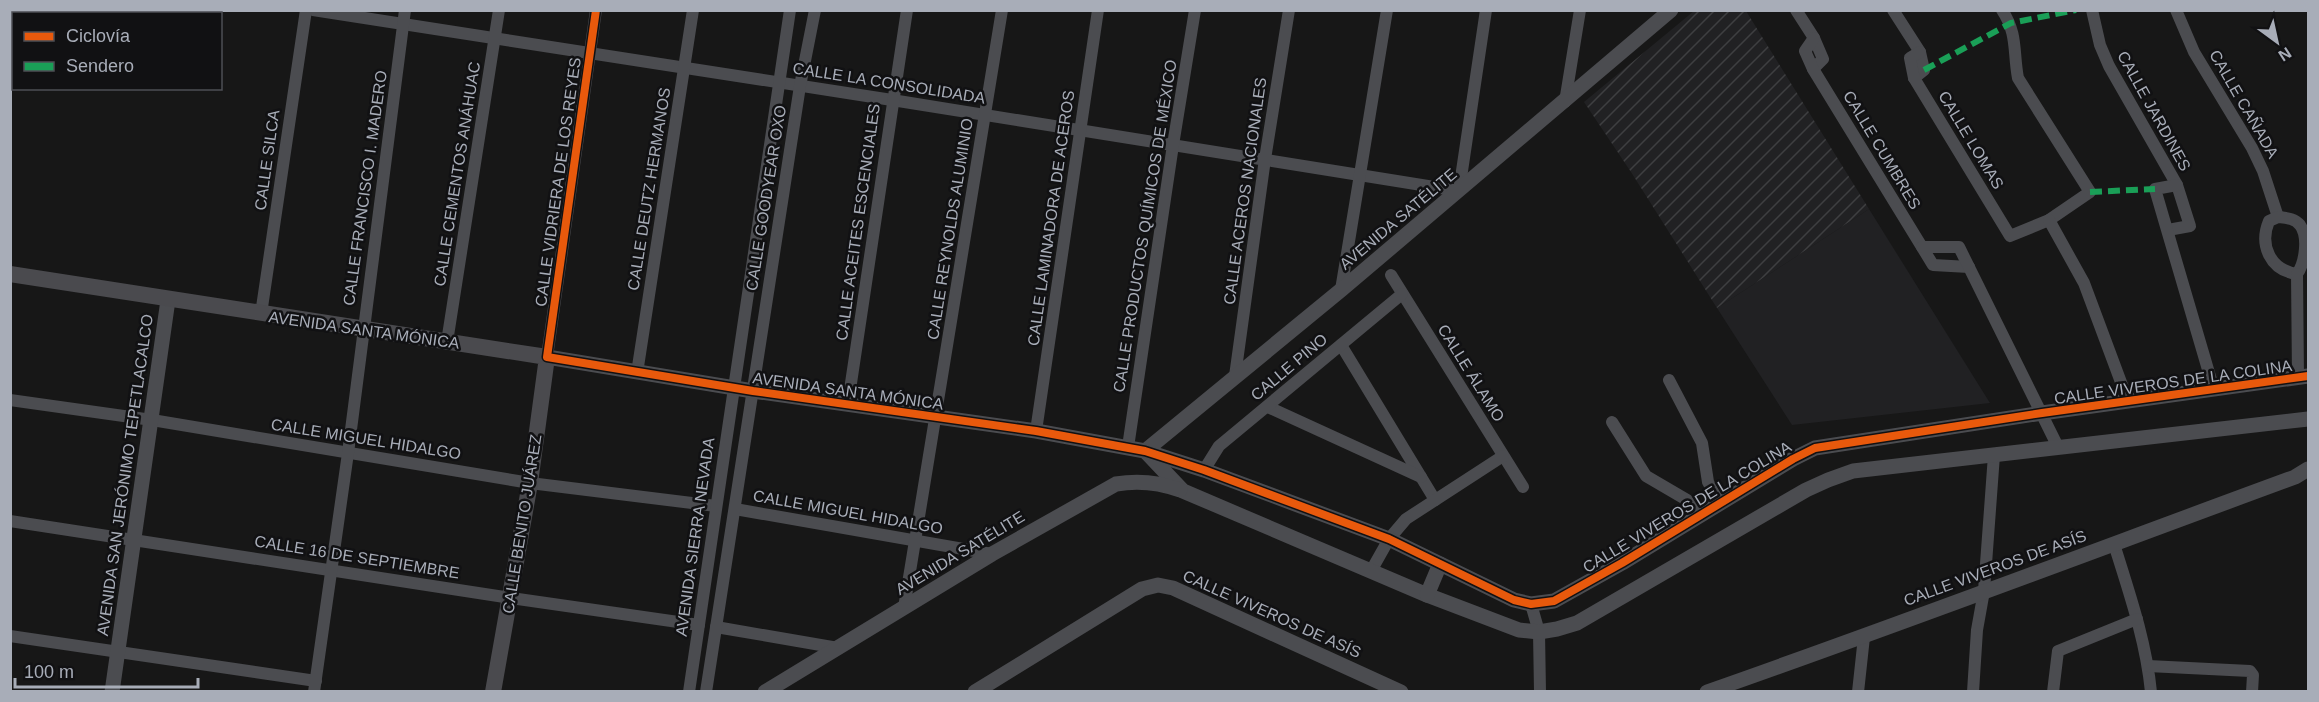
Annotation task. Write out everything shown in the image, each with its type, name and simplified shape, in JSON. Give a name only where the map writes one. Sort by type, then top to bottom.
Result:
[{"type":"main road","name":"AVENIDA SANTA MÓNICA","points":[[10,274],[547,357]]},
{"type":"main road","name":"CALLE BENITO JUÁREZ","points":[[493,692],[530,483],[547,357]]},
{"type":"street","name":"CALLE SILCA","points":[[261,314],[306,10]]},
{"type":"street","name":"CALLE LA CONSOLIDADA","points":[[313,10],[1459,191]]},
{"type":"street","name":"CALLE FRANCISCO I. MADERO","points":[[315,686],[348,453],[362,329],[405,10]]},
{"type":"street","name":"CALLE CEMENTOS ANÁHUAC","points":[[447,342],[499,10]]},
{"type":"street","name":"CALLE VIDRIERA DE LOS REYES","points":[[547,357],[596,10]]},
{"type":"street","name":"CALLE DEUTZ HERMANOS","points":[[637,373],[693,10]]},
{"type":"street","name":"CALLE GOODYEAR OXO","points":[[733,388],[790,10]]},
{"type":"street","name":"CALLE GOODYEAR OXO","points":[[753,391],[800,86],[815,10]]},
{"type":"street","name":"CALLE ACEITES ESCENCIALES","points":[[848,403],[907,10]]},
{"type":"street","name":"CALLE REYNOLDS ALUMINIO","points":[[904,608],[1002,10]]},
{"type":"street","name":"CALLE LAMINADORA DE ACEROS","points":[[1036,431],[1098,10]]},
{"type":"street","name":"CALLE PRODUCTOS QUÍMICOS DE MÉXICO","points":[[1128,447],[1195,10]]},
{"type":"street","name":"CALLE ACEROS NACIONALES","points":[[1236,376],[1265,159],[1289,10]]},
{"type":"street","points":[[1341,290],[1387,10]]},
{"type":"street","points":[[1459,191],[1485,10]]},
{"type":"street","points":[[1565,102],[1580,10]]},
{"type":"street","name":"AVENIDA SATÉLITE","points":[[1145,451],[1341,290],[1671,10]]},
{"type":"street","points":[[1796,10],[1814,38],[1823,59],[1814,69]]},
{"type":"street","name":"CALLE LOMAS","points":[[1893,10],[1915,55],[1919,74],[2010,236],[2049,220]]},
{"type":"street","points":[[2002,10],[2011,23],[2016,41],[2014,59],[2018,78],[2090,192],[2049,220],[2084,283],[2128,401]]},
{"type":"street","name":"CALLE JARDINES","points":[[2092,10],[2100,45],[2109,66],[2177,185],[2190,226],[2168,230]]},
{"type":"street","name":"CALLE CAÑADA","points":[[2176,10],[2194,52],[2260,163],[2274,219],[2265,230],[2271,260],[2286,272],[2297,274]]},
{"type":"street","name":"CALLE CUMBRES","points":[[1814,38],[1805,51],[1814,69],[1933,265],[1969,267]]},
{"type":"street","points":[[2177,185],[2155,189],[2214,390]]},
{"type":"street","points":[[2274,219],[2292,219],[2303,231],[2305,257],[2303,266],[2297,274],[2303,377]]},
{"type":"street","points":[[1922,247],[1959,247],[2058,447]]},
{"type":"street","name":"CALLE ÁLAMO","points":[[1391,275],[1523,487]]},
{"type":"street","name":"CALLE PINO","points":[[1204,470],[1219,446],[1402,294]]},
{"type":"street","name":"AVENIDA SAN JERÓNIMO TEPETLACALCO","points":[[112,692],[168,300]]},
{"type":"street","points":[[1341,345],[1435,500]]},
{"type":"street","name":"AVENIDA SANTA MÓNICA","points":[[547,357],[733,388],[1036,431],[1145,451]]},
{"type":"street","name":"CALLE VIVEROS DE LA COLINA","points":[[1531,604],[1554,601],[1815,448],[2042,413],[2303,377]]},
{"type":"street","points":[[1669,380],[1702,443],[1708,482],[1720,504]]},
{"type":"street","name":"AVENIDA SIERRA NEVADA","points":[[689,692],[733,388]]},
{"type":"street","name":"AVENIDA SIERRA NEVADA","points":[[706,692],[753,391]]},
{"type":"street","name":"CALLE MIGUEL HIDALGO","points":[[10,400],[152,420],[530,483],[716,506]]},
{"type":"street","points":[[1268,407],[1422,477]]},
{"type":"street","points":[[1145,451],[1183,491],[1500,624],[1519,630],[1539,632],[1576,623],[1828,480],[1853,471],[2308,419]]},
{"type":"street","points":[[1612,422],[1646,476],[1688,500],[1700,516]]},
{"type":"street","points":[[1145,451],[1204,470],[1389,539],[1514,600],[1531,604],[1539,632],[1540,692]]},
{"type":"street","points":[[1973,692],[1977,630],[1984,591],[1994,455]]},
{"type":"street","points":[[1371,571],[1389,539],[1406,519],[1503,456]]},
{"type":"street","points":[[1183,491],[1192,478],[1204,470]]},
{"type":"street","name":"CALLE VIVEROS DE ASÍS","points":[[1707,692],[2304,476]]},
{"type":"street","name":"AVENIDA SATÉLITE","points":[[765,692],[787,686],[838,648],[992,554],[1116,484],[1136,480],[1183,491]]},
{"type":"street","name":"CALLE MIGUEL HIDALGO","points":[[735,509],[992,554]]},
{"type":"street","name":"CALLE 16 DE SEPTIEMBRE","points":[[10,520],[699,625]]},
{"type":"street","points":[[2114,544],[2137,619],[2148,666],[2151,692]]},
{"type":"street","points":[[1622,563],[1638,586]]},
{"type":"street","points":[[1427,595],[1440,564]]},
{"type":"street","name":"CALLE VIVEROS DE ASÍS","points":[[975,692],[1142,589],[1158,585],[1173,588],[1401,692]]},
{"type":"street","points":[[2053,692],[2058,651],[2137,619]]},
{"type":"street","points":[[716,627],[838,648]]},
{"type":"street","points":[[10,636],[315,686]]},
{"type":"street","points":[[1858,692],[1864,637]]},
{"type":"street","points":[[2148,666],[2250,670],[2253,675],[2252,692]]},
{"type":"shaded area","points":[[1694,11],[1746,11],[1869,209],[1717,308],[1584,102]]},
{"type":"shaded area","points":[[1869,209],[1990,403],[1792,425],[1717,308]]},
{"type":"marked path","points":[[1924,70],[2011,23],[2076,10]]},
{"type":"marked path","points":[[2090,192],[2155,189]]},
{"type":"cycle path","points":[[596,10],[547,357],[753,391],[1036,431],[1145,451],[1204,470],[1389,539],[1514,600],[1531,604],[1554,601],[1815,448],[2042,413],[2308,376]]}]
